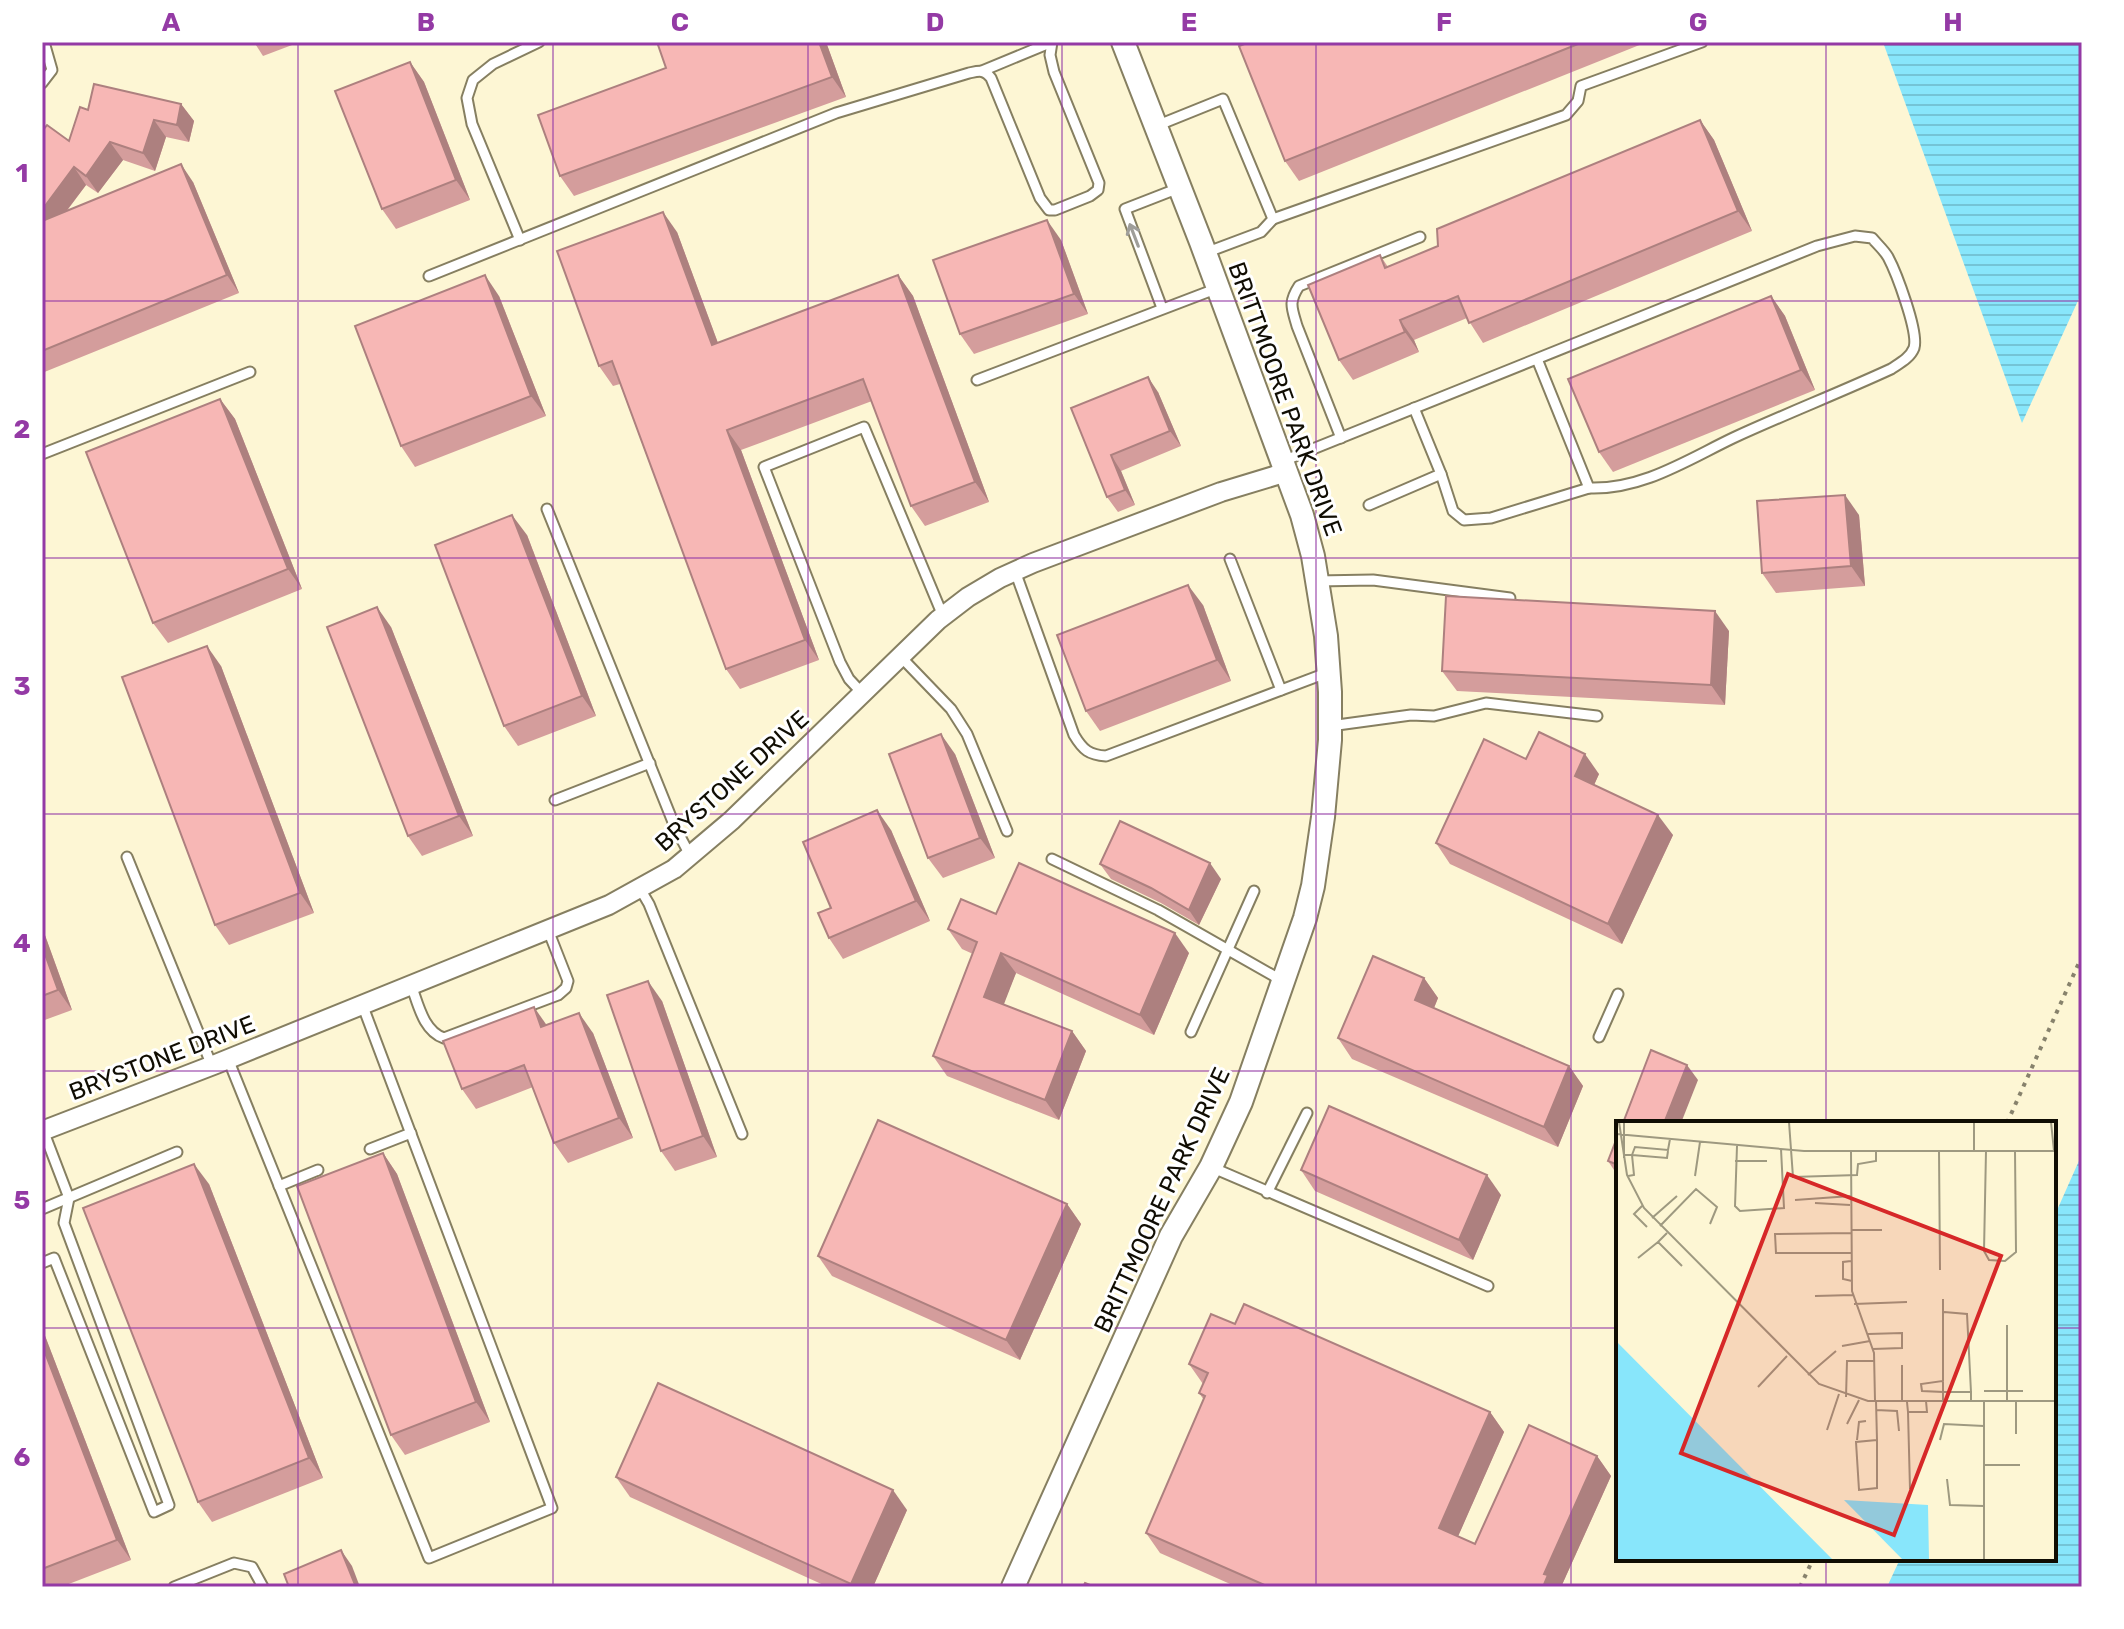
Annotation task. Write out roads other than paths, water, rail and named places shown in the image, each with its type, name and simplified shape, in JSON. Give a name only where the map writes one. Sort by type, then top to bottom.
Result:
[{"type":"street","name":"BRITTMOORE PARK DRIVE","points":[[1013,1587],[1171,1236],[1211,1167],[1241,1102],[1301,933],[1313,886],[1323,817],[1330,726],[1326,636],[1313,556],[1302,515],[1123,42]]},
{"type":"street","name":"BRYSTONE DRIVE","points":[[43,1130],[609,905],[674,869],[732,820],[900,656],[968,597],[1015,571],[1285,466]]},
{"type":"lane","points":[[42,83],[52,70],[44,42]]},
{"type":"lane","points":[[520,240],[472,124],[467,98],[473,80],[493,64],[539,42]]},
{"type":"lane","points":[[982,71],[991,78],[1043,204],[1049,210],[1055,210],[1090,196],[1098,190],[1099,183],[1054,72],[1050,55],[1052,42]]},
{"type":"lane","points":[[429,276],[836,113],[982,71],[1052,42]]},
{"type":"lane","points":[[1205,253],[1261,232],[1273,219],[1566,115],[1578,101],[1581,86],[1702,42]]},
{"type":"lane","points":[[1156,126],[1223,99],[1273,219]]},
{"type":"lane","points":[[1162,308],[1125,209],[1180,188]]},
{"type":"lane","points":[[1285,466],[1341,438],[1414,408],[1817,246],[1855,236],[1872,238],[1887,256],[1913,326],[1915,346],[1908,358],[1891,369],[1632,484],[1589,488],[1491,518],[1464,520],[1453,511],[1414,408]]},
{"type":"lane","points":[[1341,438],[1297,326],[1292,297],[1299,286],[1420,237]]},
{"type":"lane","points":[[977,380],[1218,288]]},
{"type":"lane","points":[[1537,359],[1589,488]]},
{"type":"lane","points":[[42,454],[250,372]]},
{"type":"lane","points":[[862,693],[849,679],[840,662],[764,467],[864,427],[943,616]]},
{"type":"lane","points":[[1369,505],[1441,474]]},
{"type":"lane","points":[[547,509],[675,827],[690,855]]},
{"type":"lane","points":[[1230,559],[1281,690]]},
{"type":"lane","points":[[1015,571],[1074,735],[1082,749],[1092,755],[1106,756],[1329,672]]},
{"type":"lane","points":[[1317,581],[1373,580],[1510,598]]},
{"type":"lane","points":[[900,656],[951,709],[967,734],[1007,831]]},
{"type":"lane","points":[[1330,726],[1411,715],[1434,716],[1486,703],[1597,716]]},
{"type":"lane","points":[[555,800],[650,763]]},
{"type":"lane","points":[[127,857],[279,1186],[429,1558],[552,1508],[362,1004]]},
{"type":"lane","points":[[1052,859],[1158,910],[1284,982]]},
{"type":"lane","points":[[639,887],[649,904],[742,1134]]},
{"type":"lane","points":[[1191,1032],[1254,891]]},
{"type":"lane","points":[[411,985],[423,1018],[437,1036],[444,1038],[558,995],[566,988],[568,981],[548,929]]},
{"type":"lane","points":[[1599,1037],[1618,994]]},
{"type":"lane","points":[[1267,1193],[1307,1113]]},
{"type":"lane","points":[[42,1263],[54,1258],[154,1512],[169,1505],[64,1223],[69,1198],[43,1130]]},
{"type":"lane","points":[[370,1149],[411,1133]]},
{"type":"lane","points":[[42,1209],[177,1152]]},
{"type":"lane","points":[[1211,1167],[1488,1286]]},
{"type":"lane","points":[[279,1186],[318,1170]]},
{"type":"lane","points":[[82,1330],[101,1322]]},
{"type":"lane","points":[[174,1587],[234,1563],[252,1567],[263,1587]]},
{"type":"water","points":[[1885,42],[2082,42],[2082,292],[2022,423],[1884,45]]},
{"type":"water","points":[[2082,1154],[2082,1587],[1887,1587],[1899,1561],[2056,1561],[2056,1212]]}]
